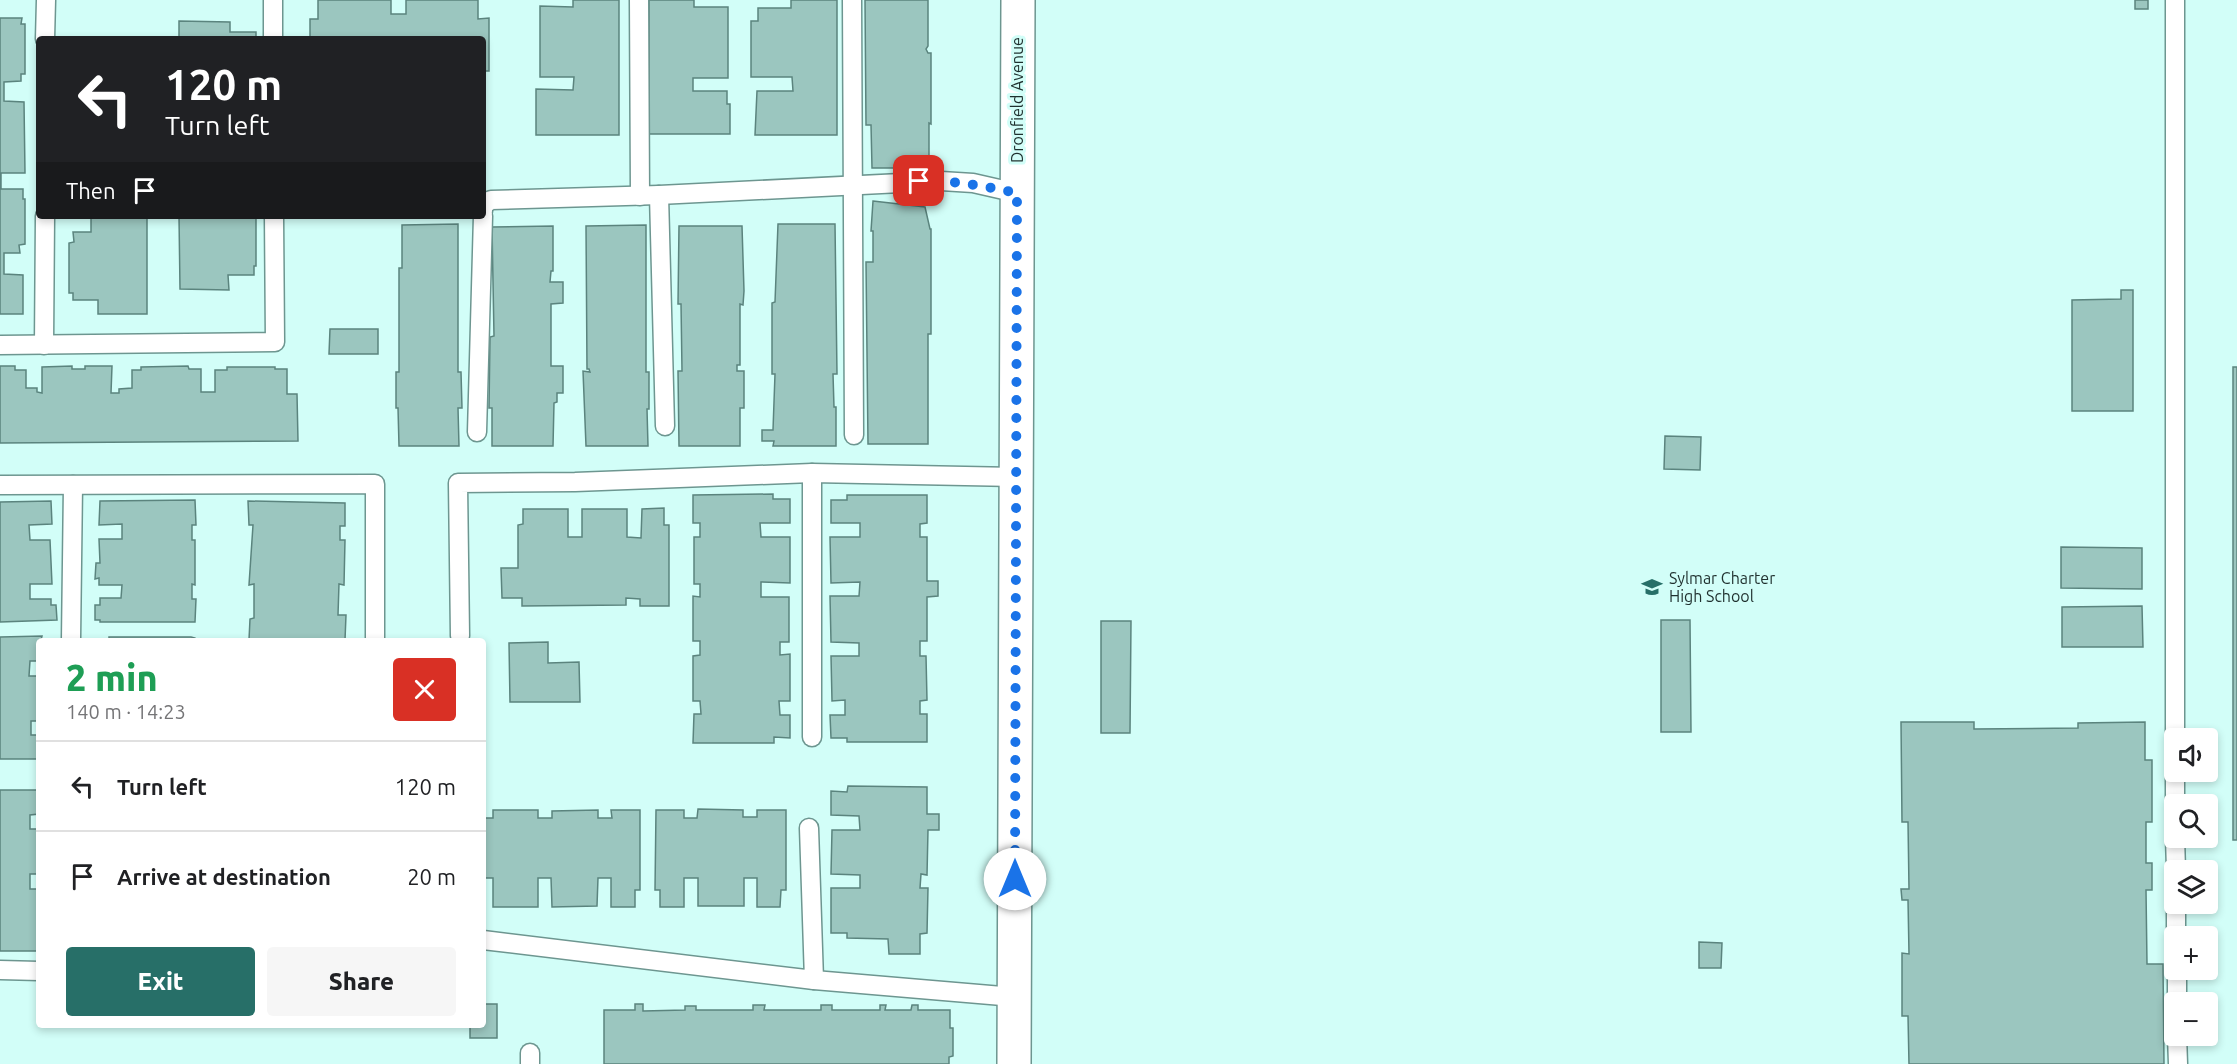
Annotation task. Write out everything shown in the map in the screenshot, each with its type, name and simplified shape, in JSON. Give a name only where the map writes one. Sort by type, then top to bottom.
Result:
[{"type":"street","name":"Dronfield Avenue","points":[[1014,1064],[1018,0]]},
{"type":"lane","points":[[45,36],[46,0]]},
{"type":"lane","points":[[273,0],[273,36]]},
{"type":"lane","points":[[639,0],[640,195]]},
{"type":"lane","points":[[852,0],[854,435]]},
{"type":"lane","points":[[2175,0],[2175,794]]},
{"type":"lane","points":[[486,203],[491,200],[659,195],[941,180],[973,183],[1017,193]]},
{"type":"lane","points":[[659,195],[665,426]]},
{"type":"lane","points":[[44,345],[45,219]]},
{"type":"lane","points":[[0,345],[275,342],[274,219]]},
{"type":"lane","points":[[477,432],[483,219]]},
{"type":"lane","points":[[812,473],[812,737]]},
{"type":"lane","points":[[460,636],[458,483],[812,473],[1016,477]]},
{"type":"lane","points":[[0,485],[375,484],[375,638]]},
{"type":"lane","points":[[70,638],[73,485]]},
{"type":"lane","points":[[809,828],[814,980]]},
{"type":"lane","points":[[486,940],[814,980],[1014,997]]},
{"type":"lane","points":[[0,970],[36,971]]},
{"type":"lane","points":[[2177,1046],[2178,1064]]},
{"type":"building","points":[[318,0],[391,0],[391,14],[406,14],[406,0],[478,0],[478,19],[489,18],[489,71],[486,71],[486,36],[310,36],[310,19],[318,19]]},
{"type":"building","points":[[573,0],[619,0],[619,135],[536,135],[536,89],[573,90],[574,77],[540,77],[540,6],[573,7]]},
{"type":"building","points":[[649,0],[694,0],[694,7],[728,7],[728,78],[693,78],[693,91],[727,91],[727,104],[730,104],[730,134],[649,134]]},
{"type":"building","points":[[791,0],[837,0],[837,135],[755,135],[757,91],[793,91],[792,77],[751,77],[751,21],[758,21],[758,8],[791,8]]},
{"type":"building","points":[[865,0],[928,0],[928,46],[926,49],[928,53],[931,53],[929,168],[872,168],[871,125],[866,125]]},
{"type":"building","points":[[2135,0],[2148,0],[2148,9],[2135,9]]},
{"type":"building","points":[[0,18],[22,18],[21,24],[25,24],[25,74],[21,74],[21,81],[4,82],[4,101],[24,102],[25,173],[1,173],[1,189],[23,189],[23,199],[25,199],[25,244],[19,245],[20,253],[4,253],[4,274],[23,275],[23,314],[0,314]]},
{"type":"building","points":[[179,21],[230,22],[230,32],[256,32],[256,36],[179,36]]},
{"type":"building","points":[[873,201],[925,207],[931,229],[928,444],[868,444],[866,262],[873,262],[873,231],[871,231]]},
{"type":"building","points":[[91,219],[147,219],[147,314],[98,314],[98,300],[73,300],[73,293],[69,293],[69,243],[74,242],[73,232],[91,232]]},
{"type":"building","points":[[179,219],[256,219],[254,275],[228,275],[229,290],[180,289]]},
{"type":"building","points":[[458,224],[458,372],[461,372],[462,408],[458,408],[459,446],[399,446],[396,372],[399,372],[399,268],[402,268],[402,225]]},
{"type":"building","points":[[778,224],[835,224],[837,374],[833,374],[836,446],[773,446],[774,441],[762,441],[762,430],[773,430],[775,374],[772,374],[772,303],[775,302]]},
{"type":"building","points":[[646,225],[648,446],[586,446],[583,371],[590,372],[587,369],[586,226]]},
{"type":"building","points":[[553,226],[553,271],[551,271],[550,282],[563,282],[563,303],[551,304],[551,366],[563,366],[563,393],[557,393],[557,402],[554,403],[553,446],[492,446],[492,408],[489,408],[490,337],[494,336],[492,227]]},
{"type":"building","points":[[679,226],[742,226],[744,291],[743,305],[740,304],[740,365],[737,365],[737,371],[744,371],[744,408],[740,408],[740,446],[679,446],[678,371],[682,371],[681,304],[678,304]]},
{"type":"building","points":[[2121,290],[2133,290],[2133,411],[2072,411],[2072,300],[2121,299]]},
{"type":"building","points":[[330,329],[378,329],[378,354],[329,354]]},
{"type":"building","points":[[0,366],[15,366],[15,370],[26,370],[26,388],[37,388],[37,392],[42,393],[42,367],[72,366],[72,369],[85,369],[85,366],[112,366],[111,393],[119,393],[119,389],[132,388],[132,370],[141,370],[141,367],[188,366],[189,369],[201,369],[201,392],[215,392],[215,370],[227,370],[227,367],[287,369],[287,394],[297,394],[298,441],[0,443]]},
{"type":"building","points":[[2233,367],[2237,367],[2237,840],[2233,840]]},
{"type":"building","points":[[1665,436],[1701,437],[1700,470],[1664,469]]},
{"type":"building","points":[[773,494],[773,499],[790,499],[790,523],[760,523],[761,537],[790,537],[790,583],[761,582],[761,597],[789,597],[789,642],[780,642],[780,655],[790,654],[790,701],[779,701],[780,715],[790,715],[790,738],[774,737],[774,743],[693,743],[694,714],[701,714],[700,701],[693,701],[693,656],[700,655],[700,641],[693,641],[693,596],[700,597],[700,584],[694,584],[694,537],[700,537],[700,523],[693,523],[693,495]]},
{"type":"building","points":[[847,495],[927,495],[927,523],[920,524],[920,537],[927,537],[927,581],[938,581],[938,596],[927,597],[927,641],[920,641],[920,656],[926,656],[927,700],[920,701],[920,714],[927,714],[927,742],[847,742],[847,738],[831,738],[830,715],[845,715],[845,700],[832,701],[831,656],[859,656],[859,643],[831,642],[830,596],[859,596],[860,582],[831,583],[830,537],[860,537],[860,523],[831,523],[831,500],[847,500]]},
{"type":"building","points":[[195,500],[196,525],[192,525],[192,540],[195,540],[195,585],[192,584],[192,599],[196,599],[195,622],[100,622],[100,620],[95,620],[95,605],[100,605],[100,598],[121,598],[122,585],[99,585],[99,578],[95,579],[96,563],[100,563],[99,539],[122,539],[122,524],[99,525],[100,501]]},
{"type":"building","points":[[51,501],[52,524],[29,525],[30,540],[50,540],[52,584],[30,584],[30,599],[51,599],[51,605],[56,605],[57,620],[0,622],[0,502]]},
{"type":"building","points":[[248,501],[345,503],[345,526],[340,526],[340,540],[345,540],[344,585],[339,584],[338,615],[346,615],[345,638],[249,638],[250,619],[254,618],[254,584],[249,585],[253,525],[249,525]]},
{"type":"building","points":[[664,508],[664,525],[669,525],[669,606],[640,606],[640,599],[626,598],[626,605],[522,606],[522,598],[502,598],[501,568],[518,568],[518,525],[523,524],[523,509],[568,509],[568,537],[582,537],[582,509],[627,509],[627,537],[641,538],[642,509]]},
{"type":"building","points":[[2061,547],[2142,548],[2142,589],[2061,588]]},
{"type":"building","points":[[2142,606],[2143,647],[2062,647],[2062,607]]},
{"type":"building","points":[[1661,620],[1690,620],[1691,732],[1661,732]]},
{"type":"building","points":[[1101,621],[1131,621],[1130,733],[1101,733]]},
{"type":"building","points":[[42,636],[36,638],[36,661],[30,661],[29,676],[36,676],[36,721],[31,721],[31,735],[36,735],[36,759],[0,759],[0,637]]},
{"type":"building","points":[[191,637],[195,638],[109,638]]},
{"type":"building","points":[[548,642],[548,663],[579,662],[580,702],[510,702],[509,643]]},
{"type":"building","points":[[1901,722],[1974,722],[1974,729],[2078,728],[2078,723],[2145,722],[2145,760],[2152,760],[2152,822],[2146,822],[2146,863],[2152,863],[2152,890],[2146,890],[2147,964],[2163,964],[2164,1064],[1909,1064],[1908,1016],[1902,1016],[1902,953],[1909,954],[1908,900],[1902,900],[1901,889],[1909,889],[1908,822],[1902,822]]},
{"type":"building","points":[[848,786],[927,787],[927,814],[939,814],[939,830],[928,830],[927,875],[921,874],[920,888],[928,888],[927,933],[920,934],[920,954],[889,954],[888,939],[847,938],[847,933],[831,933],[831,888],[860,888],[860,875],[831,874],[832,830],[860,830],[859,816],[831,815],[831,791],[847,792]]},
{"type":"building","points":[[0,790],[36,790],[36,814],[30,815],[30,829],[36,829],[36,874],[30,874],[30,889],[36,889],[36,951],[0,951]]},
{"type":"building","points":[[698,809],[743,810],[743,817],[757,817],[757,810],[786,810],[786,890],[781,890],[780,907],[757,907],[757,878],[744,878],[744,906],[698,906],[698,878],[684,878],[684,907],[660,907],[660,890],[655,890],[656,810],[684,810],[684,818],[697,818]]},
{"type":"building","points":[[493,810],[538,810],[538,818],[552,818],[552,811],[598,810],[598,818],[612,818],[611,810],[640,810],[640,890],[635,890],[635,907],[611,907],[611,878],[598,878],[597,906],[552,907],[551,878],[538,878],[538,907],[493,907],[493,878],[486,878],[486,818],[493,818]]},
{"type":"building","points":[[1699,942],[1722,943],[1721,968],[1699,968]]},
{"type":"building","points":[[486,1004],[497,1004],[497,1038],[470,1038],[470,1028],[486,1028]]},
{"type":"building","points":[[635,1004],[643,1004],[643,1011],[685,1010],[685,1006],[696,1006],[696,1010],[753,1010],[753,1005],[765,1005],[764,1010],[821,1010],[821,1005],[832,1005],[832,1010],[880,1010],[880,1005],[886,1005],[885,1010],[911,1010],[912,1005],[918,1005],[918,1010],[950,1010],[950,1028],[953,1028],[953,1056],[949,1057],[949,1064],[604,1064],[604,1010],[635,1010]]},
{"type":"place","name":"Sylmar Charter High School","points":[[1652,587]]},
{"type":"route","points":[[919,181],[941,180],[973,183],[1017,193],[1015,879]]}]
